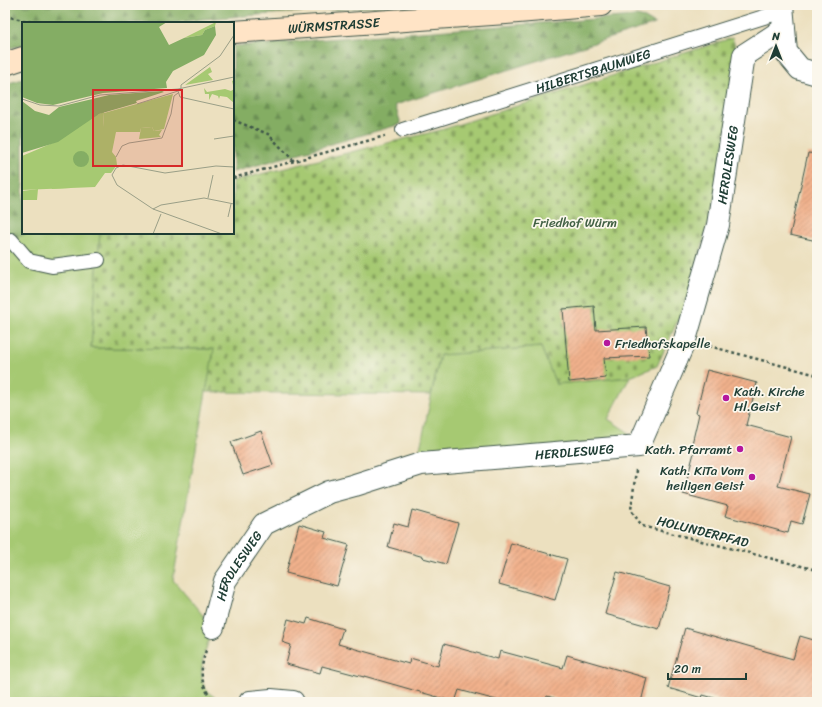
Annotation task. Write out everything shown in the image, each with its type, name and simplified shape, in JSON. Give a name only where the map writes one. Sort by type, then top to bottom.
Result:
[{"type":"street","name":"WÜRMSTRASSE","points":[[234,32],[601,5]]},
{"type":"street","points":[[783,15],[786,52],[800,68],[817,74]]},
{"type":"street","name":"HERDLESWEG","points":[[213,627],[225,581],[264,524],[329,492],[355,486],[421,464],[638,446],[685,340],[718,225],[744,55],[783,15]]},
{"type":"street","points":[[5,64],[22,58]]},
{"type":"street","points":[[250,702],[271,700],[293,702]]},
{"type":"lane","name":"HILBERTSBAUMWEG","points":[[402,130],[783,15]]},
{"type":"lane","points":[[11,240],[29,261],[52,266],[98,260]]},
{"type":"path","points":[[5,16],[32,22]]},
{"type":"path","points":[[234,120],[268,134],[294,161]]},
{"type":"path","points":[[234,178],[402,130]]},
{"type":"path","points":[[685,340],[817,375]]},
{"type":"path","name":"HOLUNDERPFAD","points":[[638,446],[631,510],[642,526],[817,570]]},
{"type":"path","points":[[213,627],[202,662],[202,676],[205,689],[213,702]]},
{"type":"green space","points":[[5,5],[394,5],[203,19],[180,22],[22,22],[22,45],[5,49]]},
{"type":"green space","points":[[636,16],[645,18],[655,24],[395,105],[401,124],[234,172],[234,46]]},
{"type":"green space","name":"Friedhof Würm","points":[[732,38],[739,56],[714,201],[688,298],[657,366],[630,377],[556,384],[541,347],[440,355],[431,395],[206,392],[214,349],[91,348],[100,234],[234,234],[234,181],[441,130]]},
{"type":"green space","points":[[22,79],[22,234],[25,234],[5,244],[5,84]]},
{"type":"green space","points":[[25,234],[100,234],[91,348],[215,349],[173,580],[213,627],[202,665],[202,673],[206,690],[219,700],[217,702],[5,702],[5,244]]},
{"type":"green space","points":[[541,347],[556,384],[630,377],[608,419],[628,432],[627,440],[418,458],[440,355]]},
{"type":"building","points":[[808,153],[817,154],[817,241],[790,235]]},
{"type":"building","name":"Friedhofskapelle","points":[[594,306],[596,330],[646,327],[649,356],[604,358],[606,378],[569,382],[563,309]]},
{"type":"building","name":"Kath. KiTa Vom heiligen Geist","points":[[707,370],[757,383],[746,425],[791,437],[778,486],[810,494],[802,524],[791,521],[788,533],[725,516],[728,506],[683,494],[695,449],[691,448],[699,414],[696,413]]},
{"type":"building","points":[[261,431],[273,465],[243,475],[231,442]]},
{"type":"building","points":[[412,510],[458,523],[446,564],[388,547],[394,523],[408,527]]},
{"type":"building","points":[[299,524],[326,532],[324,538],[349,545],[337,586],[286,573]]},
{"type":"building","points":[[511,543],[567,559],[555,600],[499,584]]},
{"type":"building","points":[[617,572],[670,587],[659,629],[605,614]]},
{"type":"building","points":[[308,618],[343,629],[338,644],[409,664],[410,658],[438,666],[444,644],[498,659],[500,651],[563,668],[567,655],[647,678],[641,702],[568,702],[547,696],[545,702],[504,702],[459,690],[455,702],[364,676],[322,666],[320,673],[286,664],[291,645],[282,642],[288,619],[306,624]]},
{"type":"building","points":[[685,628],[793,659],[800,636],[817,641],[817,702],[728,702],[703,695],[702,698],[668,688]]},
{"type":"place","name":"Friedhofskapelle","points":[[607,343]]},
{"type":"place","name":"Kath. Kirche Hl.Geist","points":[[726,398]]},
{"type":"place","name":"Kath. Pfarramt","points":[[740,449]]},
{"type":"place","name":"Kath. KiTa Vom heiligen Geist","points":[[752,477]]}]
